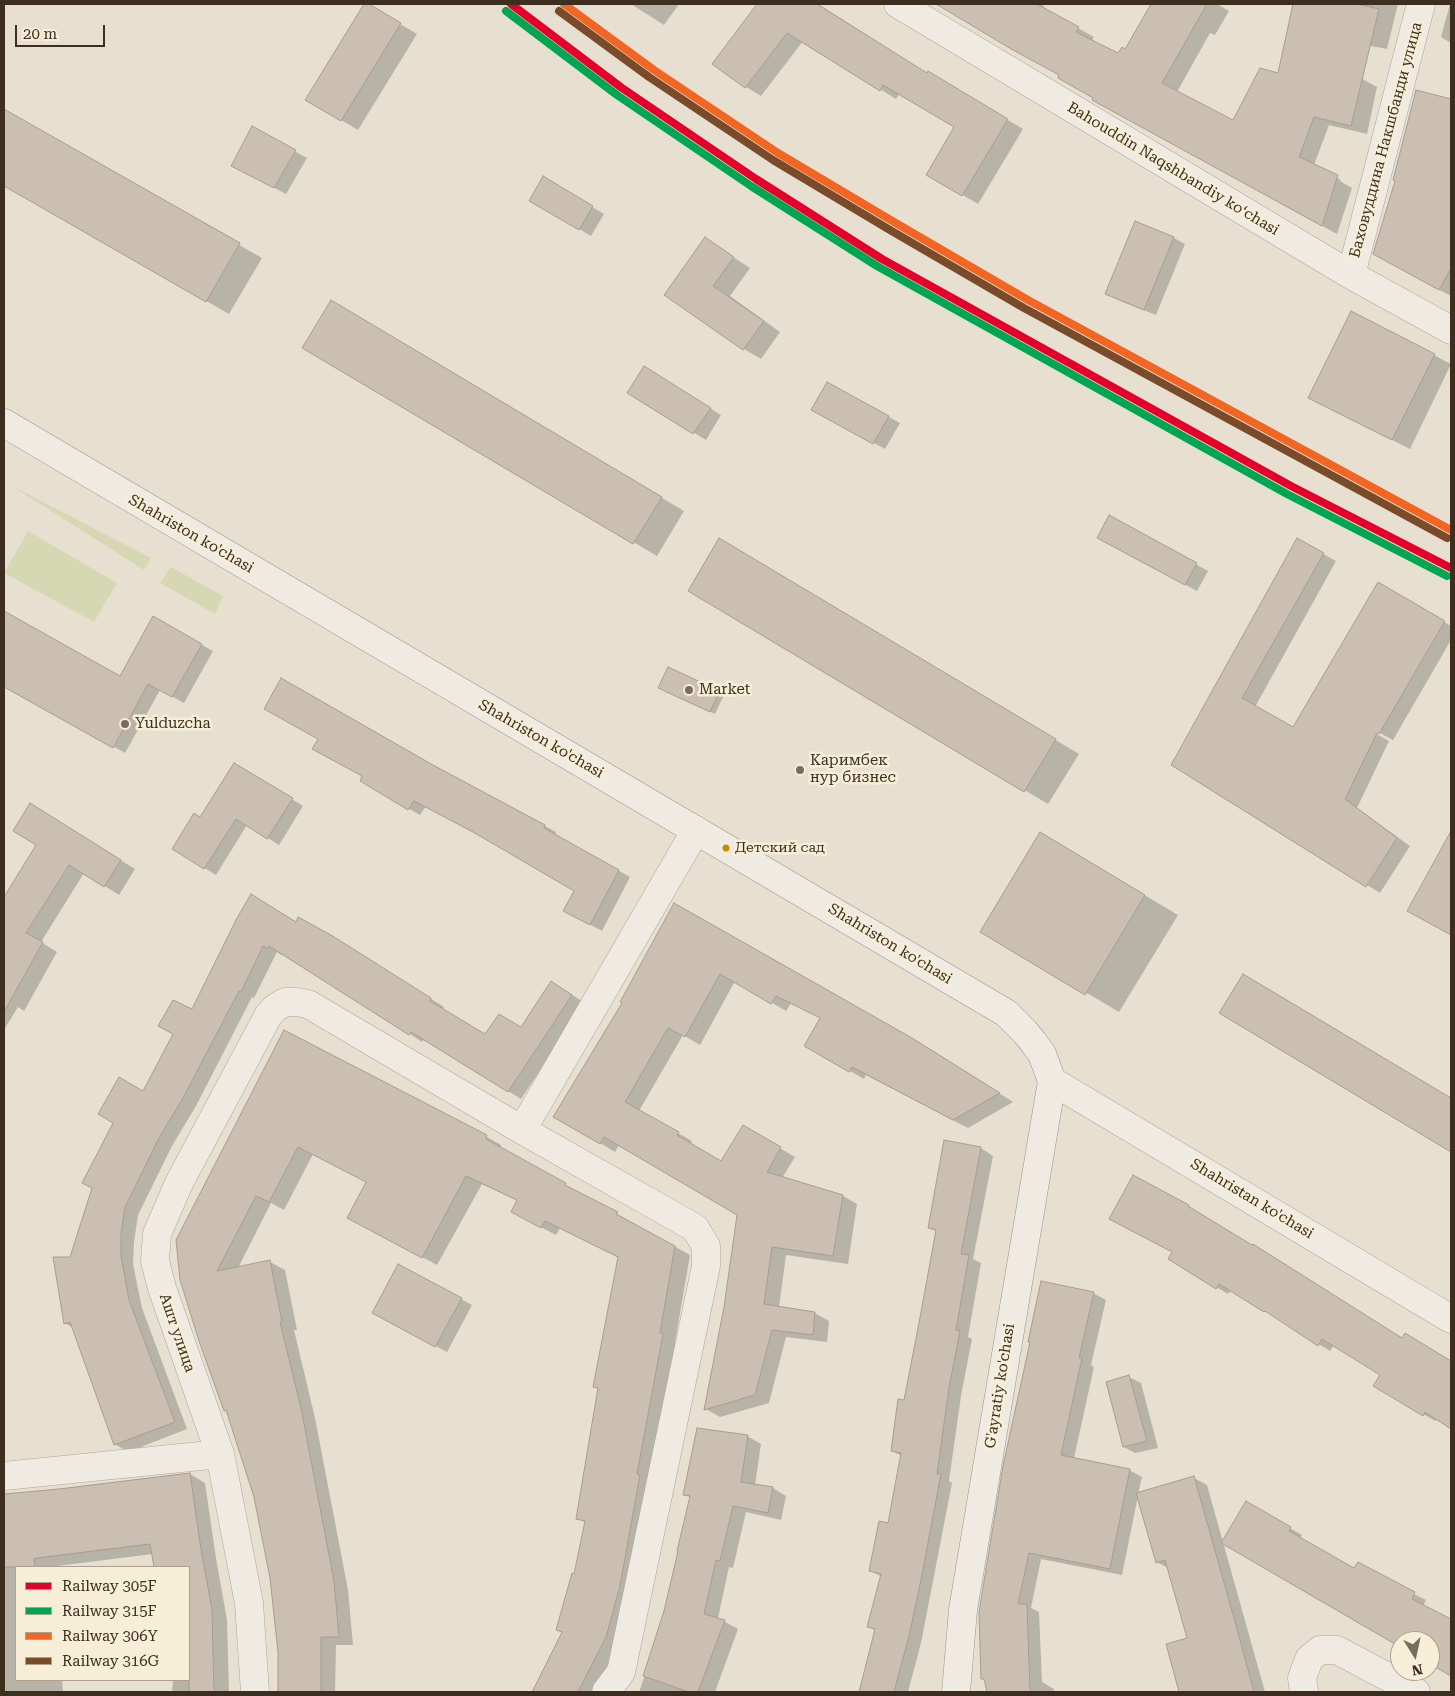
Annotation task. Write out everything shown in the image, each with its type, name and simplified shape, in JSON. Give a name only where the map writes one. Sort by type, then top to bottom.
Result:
[{"type":"street","name":"Bahouddin Naqshbandiy koʻchasi","points":[[898,4],[1351,276],[1451,330]]},
{"type":"street","name":"Баховуддина Накшбанди улица","points":[[1351,276],[1421,4]]},
{"type":"street","name":"Shahriston ko'chasi","points":[[4,423],[1006,1013],[1025,1032],[1042,1054],[1052,1080]]},
{"type":"street","points":[[606,1692],[621,1672],[706,1266],[706,1246],[695,1228],[522,1130],[696,830]]},
{"type":"street","name":"Ашт улица","points":[[255,1692],[249,1603],[220,1454],[162,1288],[155,1261],[157,1234],[179,1183],[268,1016],[275,1008],[286,1002],[308,1004],[522,1130]]},
{"type":"street","name":"Shahristan ko'chasi","points":[[1052,1080],[1451,1319]]},
{"type":"street","name":"G'ayratiy ko'chasi","points":[[956,1692],[963,1610],[1052,1080]]},
{"type":"street","points":[[4,1476],[220,1454]]},
{"type":"street","points":[[1304,1692],[1302,1678],[1309,1659],[1320,1650],[1337,1650],[1416,1692]]},
{"type":"green space","points":[[12,486],[151,558],[144,570]]},
{"type":"green space","points":[[28,531],[117,583],[94,622],[4,573]]},
{"type":"green space","points":[[171,567],[223,596],[215,614],[160,583]]},
{"type":"building","points":[[364,4],[369,4],[401,23],[341,121],[305,100]]},
{"type":"building","points":[[757,4],[817,4],[927,73],[928,71],[1008,119],[962,196],[926,175],[954,127],[883,85],[880,91],[787,33],[745,88],[712,64]]},
{"type":"building","points":[[936,4],[1037,4],[1079,27],[1076,32],[1118,53],[1122,47],[1125,49],[1151,4],[1207,4],[1162,83],[1233,120],[1260,68],[1278,73],[1293,4],[1357,4],[1379,9],[1351,126],[1314,117],[1299,157],[1338,175],[1322,226],[1092,100],[1093,98],[1058,78],[1059,75]]},
{"type":"building","points":[[1416,90],[1451,99],[1451,268],[1439,290],[1373,254],[1395,181],[1393,180]]},
{"type":"building","points":[[4,109],[240,243],[206,302],[4,186]]},
{"type":"building","points":[[252,126],[296,150],[274,188],[231,166]]},
{"type":"building","points":[[543,176],[593,206],[579,230],[529,201]]},
{"type":"building","points":[[1135,221],[1174,237],[1144,310],[1105,294]]},
{"type":"building","points":[[705,237],[734,257],[713,286],[764,321],[743,350],[664,295]]},
{"type":"building","points":[[331,300],[662,497],[633,544],[302,348]]},
{"type":"building","points":[[1351,311],[1435,354],[1392,440],[1308,398]]},
{"type":"building","points":[[644,366],[711,408],[693,434],[627,393]]},
{"type":"building","points":[[827,382],[889,416],[873,444],[811,410]]},
{"type":"building","points":[[1109,515],[1197,563],[1185,585],[1097,538]]},
{"type":"building","points":[[719,538],[1056,739],[1024,792],[688,591]]},
{"type":"building","points":[[1297,538],[1324,553],[1242,698],[1293,727],[1378,582],[1445,621],[1379,734],[1377,733],[1345,799],[1397,838],[1366,887],[1171,765]]},
{"type":"building","points":[[4,611],[120,676],[153,616],[202,644],[172,697],[148,684],[113,748],[4,687]]},
{"type":"building","points":[[668,667],[720,691],[710,712],[658,688]]},
{"type":"building","points":[[281,678],[433,765],[545,825],[544,828],[619,870],[590,925],[563,911],[574,891],[473,832],[414,801],[408,810],[360,781],[362,776],[312,749],[318,739],[264,709]]},
{"type":"building","points":[[234,763],[293,798],[267,839],[236,819],[204,869],[172,849],[194,813],[200,817]]},
{"type":"building","points":[[30,803],[121,860],[104,887],[69,865],[26,933],[43,942],[4,1012],[4,897],[36,845],[13,831]]},
{"type":"building","points":[[1451,831],[1451,935],[1407,911]]},
{"type":"building","points":[[1040,832],[1145,895],[1085,995],[980,932]]},
{"type":"building","points":[[251,894],[296,922],[298,917],[331,935],[431,998],[430,1001],[485,1034],[499,1014],[521,1027],[551,981],[572,995],[508,1092],[411,1032],[409,1035],[269,946],[268,949],[263,946],[241,992],[239,991],[183,1098],[159,1138],[125,1207],[121,1234],[121,1256],[129,1300],[175,1422],[114,1445],[70,1322],[64,1324],[53,1257],[70,1257],[92,1188],[82,1183],[113,1123],[98,1114],[119,1077],[143,1091],[173,1034],[158,1026],[173,1000],[192,1009],[237,918]]},
{"type":"building","points":[[674,903],[912,1038],[1000,1093],[953,1120],[852,1067],[849,1072],[804,1046],[820,1018],[776,996],[771,1004],[720,974],[685,1037],[668,1028],[625,1102],[679,1132],[677,1135],[721,1161],[743,1125],[781,1147],[767,1172],[843,1195],[833,1256],[772,1247],[764,1304],[815,1312],[813,1335],[772,1330],[755,1395],[704,1410],[724,1307],[737,1215],[604,1137],[600,1144],[553,1117],[622,1003],[620,1002]]},
{"type":"building","points":[[1243,974],[1451,1098],[1451,1152],[1219,1013]]},
{"type":"building","points":[[284,1030],[487,1135],[486,1139],[566,1183],[565,1185],[618,1212],[616,1214],[675,1246],[660,1333],[663,1334],[637,1474],[640,1475],[620,1586],[606,1637],[578,1692],[532,1692],[562,1632],[556,1630],[572,1573],[574,1574],[585,1521],[576,1519],[598,1388],[593,1387],[618,1257],[545,1221],[541,1228],[511,1212],[517,1200],[466,1176],[422,1258],[347,1218],[366,1182],[298,1147],[269,1202],[256,1196],[217,1271],[270,1260],[282,1322],[280,1322],[301,1408],[334,1581],[339,1637],[321,1637],[321,1692],[278,1692],[278,1652],[270,1578],[254,1497],[226,1410],[224,1411],[199,1341],[180,1280],[176,1240]]},
{"type":"building","points":[[944,1140],[981,1147],[961,1254],[969,1255],[956,1330],[960,1331],[949,1388],[937,1474],[941,1474],[909,1636],[894,1692],[859,1692],[875,1629],[867,1627],[881,1574],[869,1571],[879,1521],[888,1523],[901,1453],[891,1451],[898,1399],[904,1400],[936,1230],[928,1228]]},
{"type":"building","points":[[1133,1175],[1189,1205],[1402,1338],[1405,1333],[1451,1361],[1451,1429],[1425,1412],[1423,1416],[1373,1386],[1380,1375],[1322,1339],[1318,1346],[1265,1311],[1219,1284],[1216,1289],[1168,1259],[1172,1252],[1109,1219]]},
{"type":"building","points":[[398,1264],[462,1298],[435,1347],[372,1313]]},
{"type":"building","points":[[1041,1281],[1094,1292],[1079,1358],[1082,1358],[1061,1455],[1130,1469],[1110,1569],[1029,1553],[1018,1604],[1027,1604],[1030,1692],[987,1692],[984,1679],[981,1679],[979,1612],[1003,1466]]},
{"type":"building","points":[[1129,1375],[1147,1441],[1123,1447],[1106,1382]]},
{"type":"building","points":[[697,1428],[748,1435],[741,1482],[773,1487],[768,1513],[733,1506],[720,1561],[716,1560],[704,1614],[725,1620],[698,1692],[689,1692],[643,1676],[664,1611],[690,1496],[683,1495]]},
{"type":"building","points":[[190,1473],[212,1610],[214,1692],[189,1692],[190,1566],[154,1566],[150,1544],[37,1558],[34,1559],[35,1566],[4,1567],[4,1494]]},
{"type":"building","points":[[1194,1476],[1254,1692],[1179,1692],[1166,1644],[1187,1638],[1165,1560],[1156,1563],[1136,1493]]},
{"type":"building","points":[[1246,1501],[1291,1527],[1289,1531],[1354,1568],[1358,1562],[1415,1592],[1412,1599],[1451,1619],[1451,1676],[1440,1670],[1440,1631],[1390,1631],[1390,1641],[1221,1543]]},
{"type":"rail line","name":"305F","points":[[511,4],[622,88],[756,179],[882,259],[1291,486],[1451,568]]},
{"type":"rail line","name":"306Y","points":[[564,4],[654,70],[778,153],[894,222],[1028,300],[1451,530]]},
{"type":"rail line","name":"315F","points":[[506,11],[617,95],[751,186],[877,266],[1287,494],[1447,576]]},
{"type":"rail line","name":"316G","points":[[559,11],[649,77],[773,160],[890,230],[1024,308],[1447,538]]},
{"type":"place","name":"Market","points":[[689,690]]},
{"type":"place","name":"Yulduzcha","points":[[125,724]]},
{"type":"place","name":"Каримбек нур бизнес","points":[[800,770]]},
{"type":"place","name":"Детский сад","points":[[726,848]]}]
